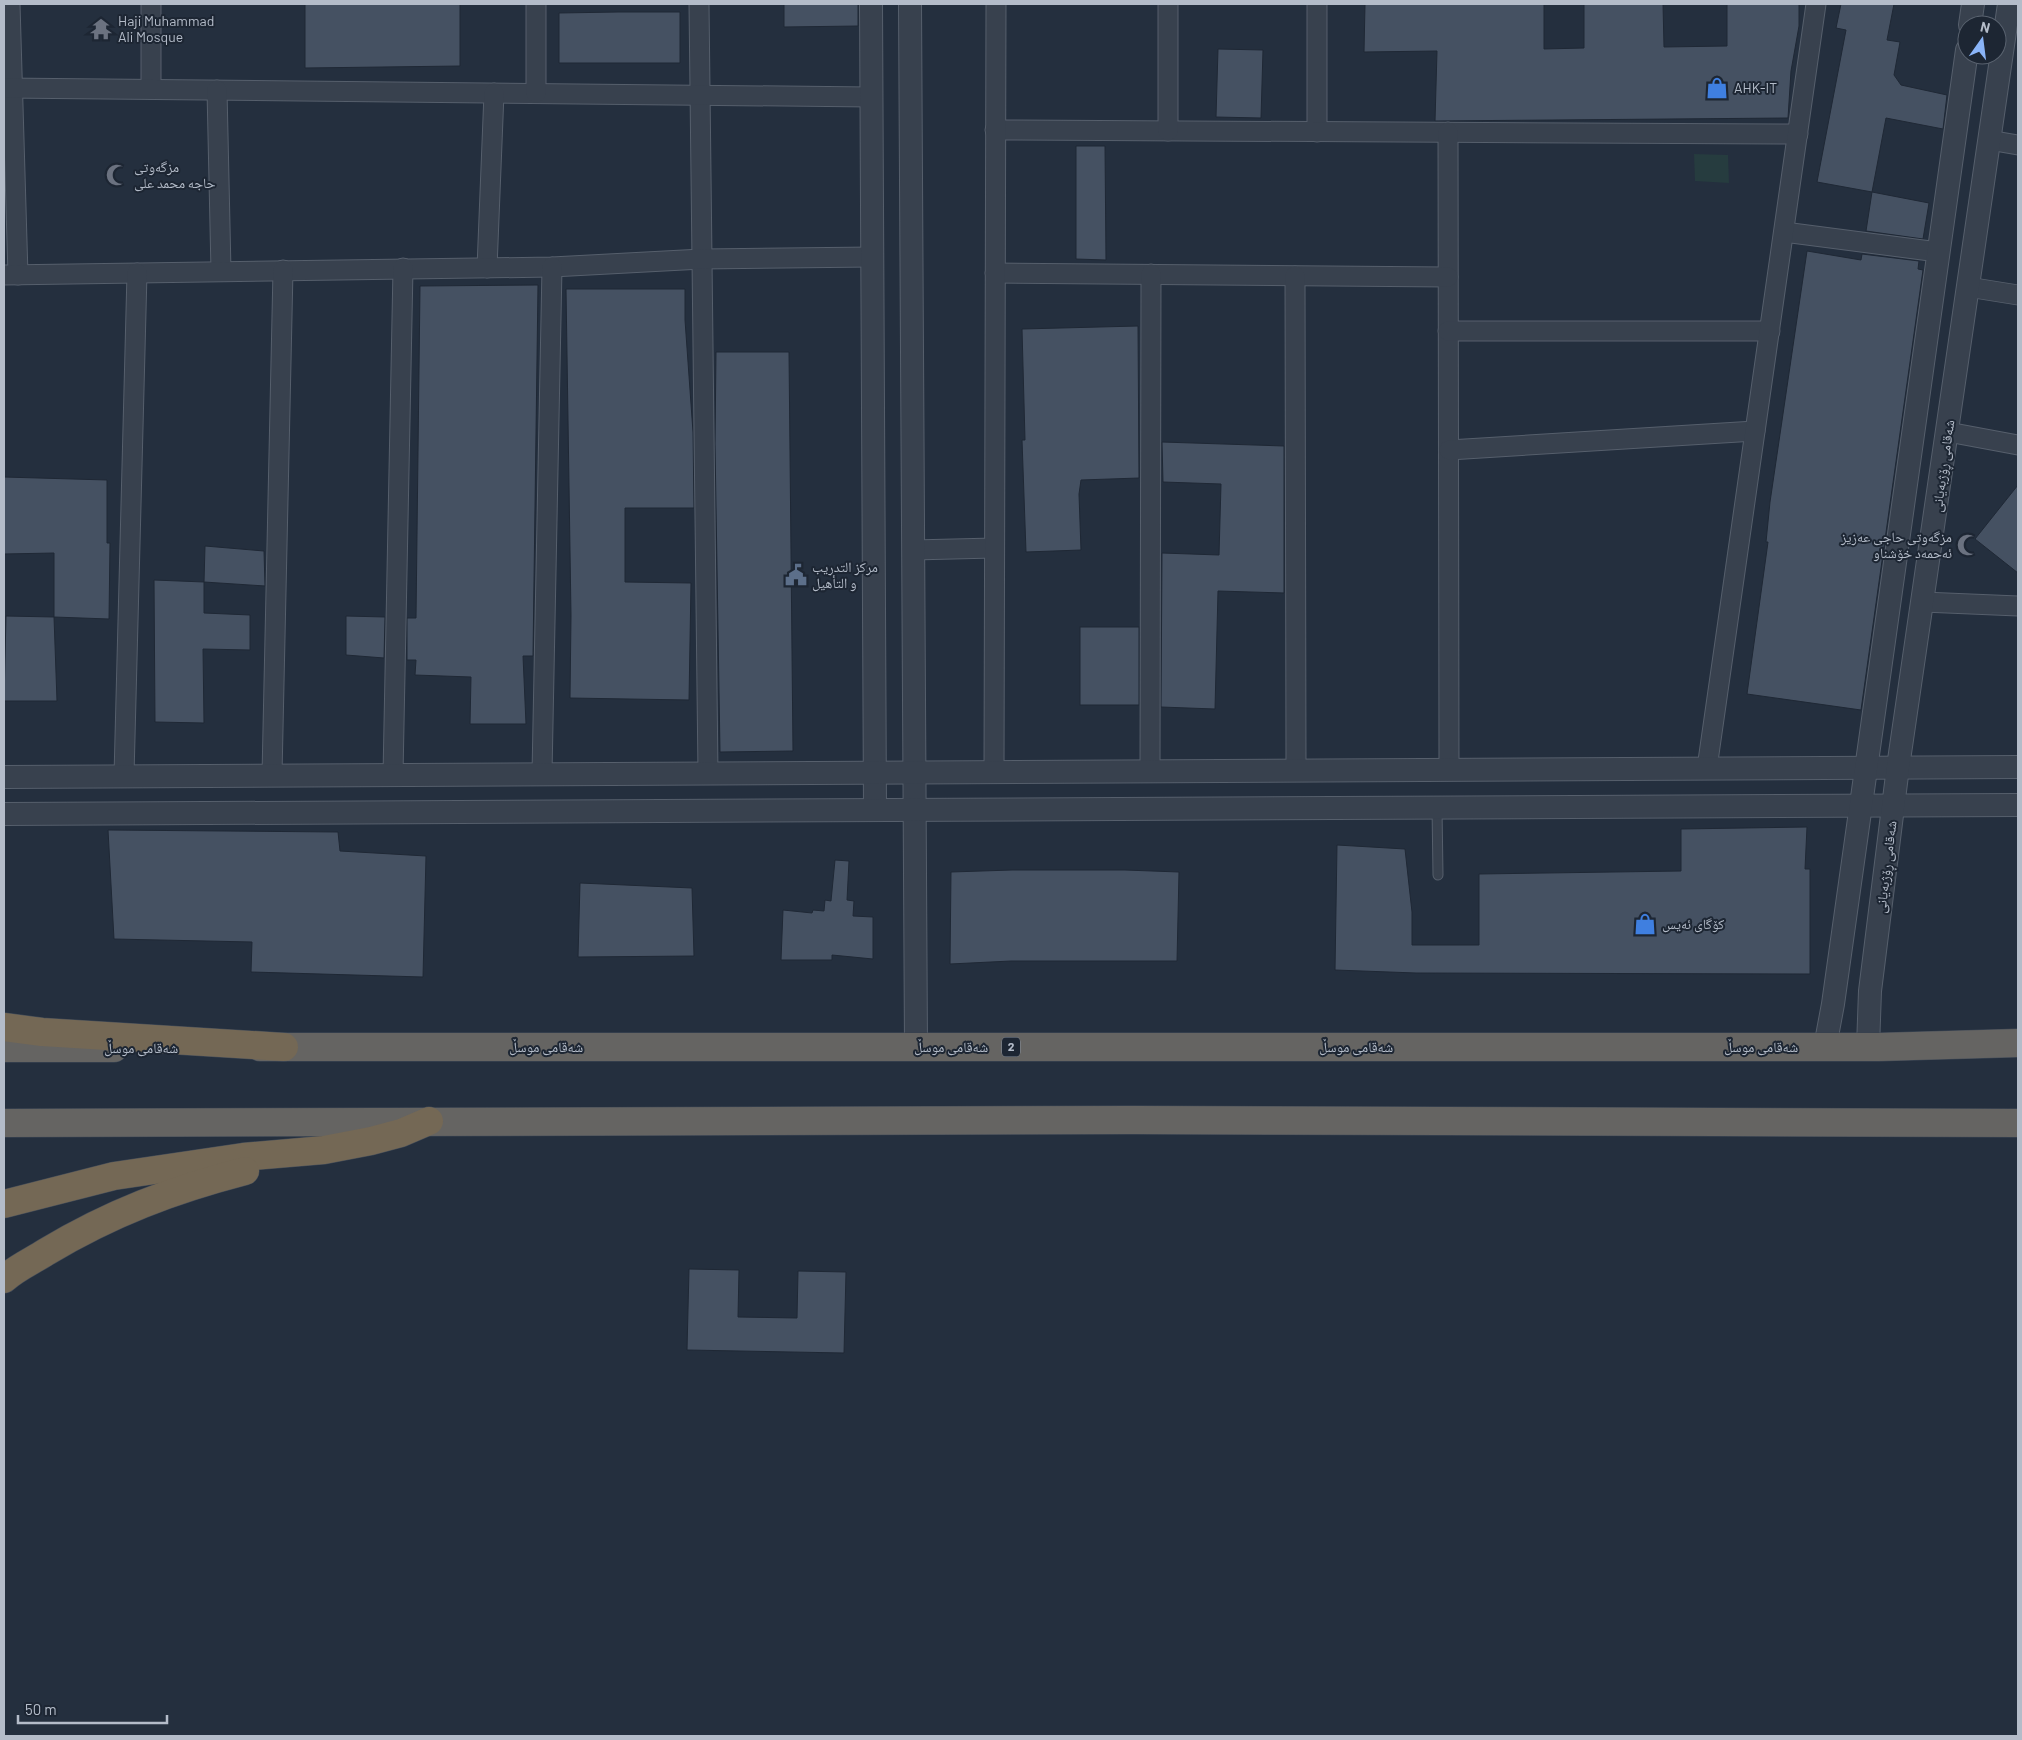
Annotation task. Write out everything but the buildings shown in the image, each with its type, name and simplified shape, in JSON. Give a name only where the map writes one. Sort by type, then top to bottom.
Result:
[{"type":"highway","points":[[4,1027],[42,1032],[284,1047]]},
{"type":"highway","name":"شەقامی موسڵ","points":[[4,1048],[1868,1047],[2018,1043]]},
{"type":"highway","points":[[4,1124],[429,1121],[1184,1120],[2018,1122]]},
{"type":"highway","points":[[4,1279],[83,1230],[134,1206],[186,1187],[324,1150],[371,1141],[429,1121]]},
{"type":"highway","points":[[4,1204],[114,1176],[244,1157],[324,1150]]},
{"type":"street","points":[[10,4],[8,88],[11,275],[552,267],[702,259],[872,257]]},
{"type":"street","points":[[151,4],[152,89]]},
{"type":"street","points":[[536,4],[536,93]]},
{"type":"street","points":[[699,4],[708,773]]},
{"type":"street","points":[[871,4],[875,810]]},
{"type":"street","points":[[910,4],[916,1047]]},
{"type":"street","points":[[994,772],[996,4]]},
{"type":"street","points":[[1168,4],[1168,131]]},
{"type":"street","points":[[1317,4],[1317,132]]},
{"type":"street","points":[[1707,768],[1816,4]]},
{"type":"street","name":"شەقامی ڕۆژبەیانی","points":[[1868,1047],[1870,991],[1898,767],[1989,140],[2003,4]]},
{"type":"street","points":[[1825,1046],[1836,986],[1865,767],[1965,65]]},
{"type":"street","points":[[8,88],[871,97]]},
{"type":"street","points":[[217,90],[221,271]]},
{"type":"street","points":[[487,268],[494,93]]},
{"type":"street","points":[[996,130],[1798,134]]},
{"type":"street","points":[[1448,132],[1449,769]]},
{"type":"street","points":[[1989,140],[2018,144]]},
{"type":"street","points":[[1784,232],[1938,252]]},
{"type":"street","points":[[542,774],[552,267]]},
{"type":"street","points":[[392,775],[403,268]]},
{"type":"street","points":[[272,775],[283,270]]},
{"type":"street","points":[[124,776],[137,272]]},
{"type":"street","points":[[995,273],[1448,277]]},
{"type":"street","points":[[1150,771],[1151,274]]},
{"type":"street","points":[[1295,276],[1296,770]]},
{"type":"street","points":[[1968,287],[2018,294]]},
{"type":"street","points":[[1448,332],[1770,331]]},
{"type":"street","points":[[1449,450],[1755,431]]},
{"type":"street","points":[[1948,432],[2018,445]]},
{"type":"street","points":[[913,550],[994,548]]},
{"type":"street","points":[[1923,602],[2018,606]]},
{"type":"street","points":[[4,776],[2018,766]]},
{"type":"street","points":[[1364,770],[1365,807]]},
{"type":"street","points":[[346,812],[347,775]]},
{"type":"street","points":[[4,814],[1894,804],[2018,805]]},
{"type":"street","points":[[1836,986],[1870,991]]},
{"type":"lane","points":[[1437,807],[1438,875]]},
{"type":"green space","points":[[1694,154],[1728,155],[1729,183],[1695,181]]},
{"type":"place","name":"Haji Muhammad Ali Mosque","points":[[101,29]]},
{"type":"place","name":"AHK-IT","points":[[1717,88]]},
{"type":"place","name":"مزگه‌وتی حاجه‌ محمد علی","points":[[117,175]]},
{"type":"place","name":"مزگەوتی حاجی عەزیز ئەحمەد خۆشناو","points":[[1968,545]]},
{"type":"place","name":"مركز التدريب و التأهيل","points":[[796,575]]},
{"type":"place","name":"کۆگای ئەیس","points":[[1645,924]]}]
